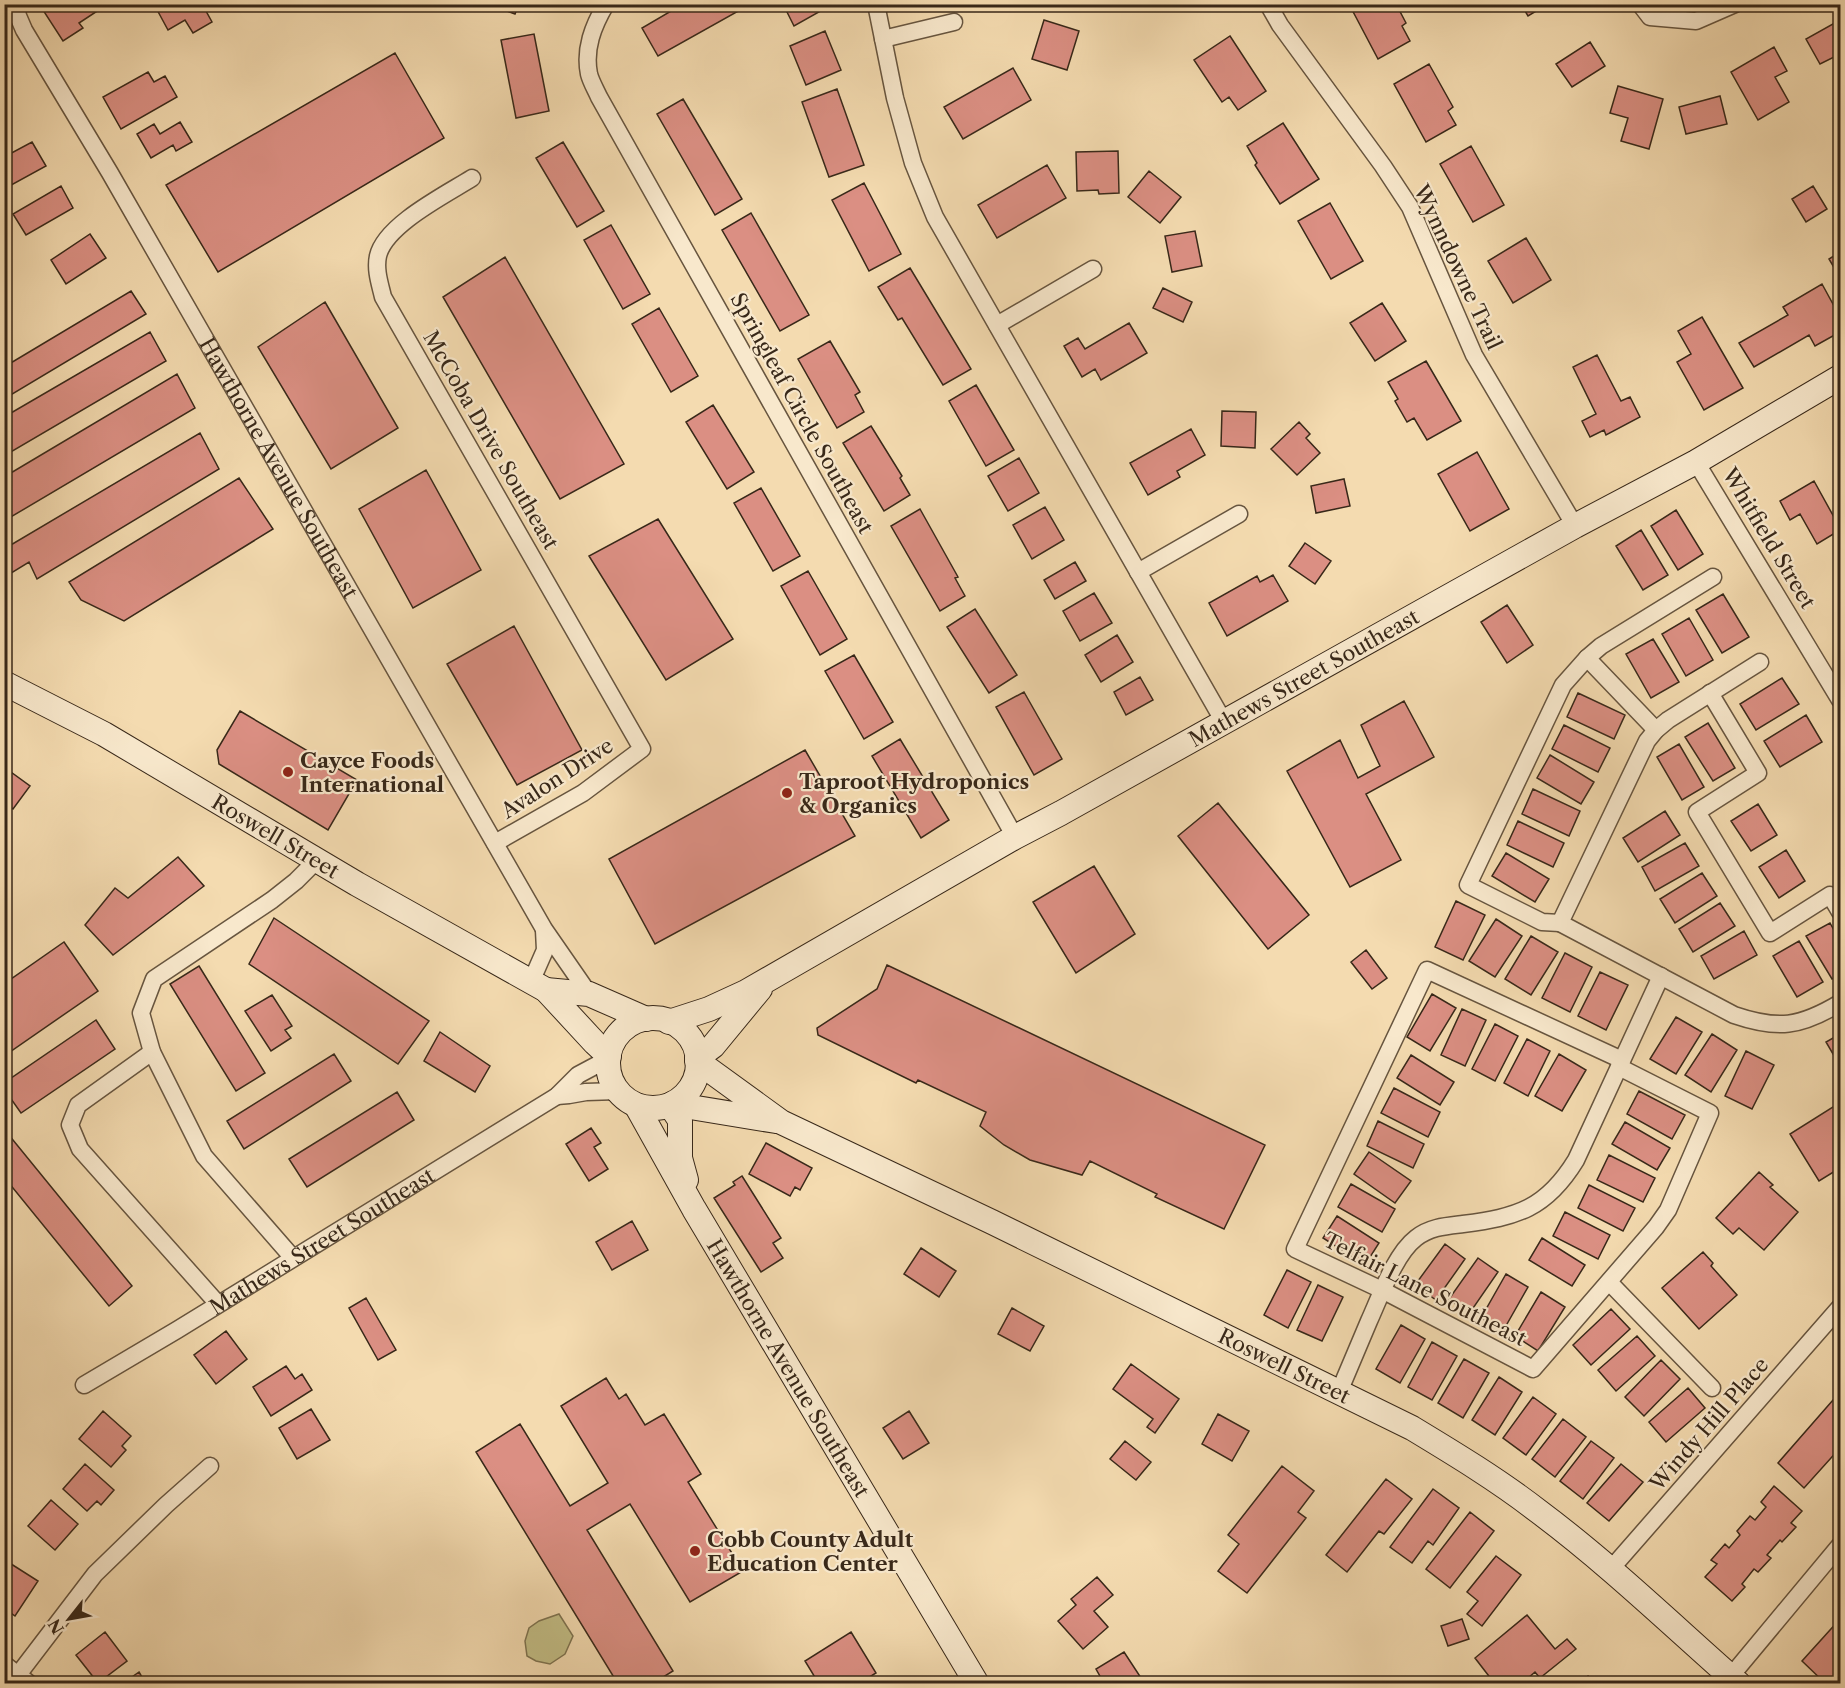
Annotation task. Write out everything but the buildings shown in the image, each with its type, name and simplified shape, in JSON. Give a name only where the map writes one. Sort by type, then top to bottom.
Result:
[{"type":"street","name":"Hawthorne Avenue Southeast","points":[[16,4],[24,30],[110,173],[544,929],[589,994]]},
{"type":"street","name":"Springleaf Circle Southeast","points":[[606,4],[594,24],[588,52],[590,75],[599,97],[1015,837]]},
{"type":"street","points":[[876,4],[895,98],[913,163],[936,217],[1224,722]]},
{"type":"street","name":"Wynndowne Trail","points":[[1268,4],[1280,25],[1383,166],[1410,207],[1473,355],[1575,526]]},
{"type":"street","points":[[1640,4],[1650,17],[1696,21],[1735,4]]},
{"type":"street","points":[[883,39],[954,22]]},
{"type":"street","name":"McCoba Drive Southeast","points":[[472,178],[403,222],[384,241],[378,257],[377,272],[383,297],[642,749]]},
{"type":"street","points":[[998,325],[1094,269]]},
{"type":"street","name":"Mathews Street Southeast","points":[[658,1020],[692,1016],[767,981],[1015,837],[1575,526],[1696,462],[1840,376]]},
{"type":"street","name":"Whitfield Street","points":[[1696,462],[1840,700]]},
{"type":"street","points":[[1138,572],[1239,514]]},
{"type":"street","points":[[1713,577],[1622,632],[1587,658],[1563,684],[1468,885],[1542,922],[1560,922],[1734,1015],[1767,1024],[1802,1022],[1819,1016],[1840,1002]]},
{"type":"street","points":[[1587,658],[1656,730]]},
{"type":"street","points":[[1560,922],[1647,741],[1656,730],[1760,662]]},
{"type":"street","name":"Roswell Street","points":[[4,683],[104,734],[357,884],[538,986],[609,1057]]},
{"type":"street","points":[[1710,693],[1758,773],[1697,812],[1770,933],[1830,895],[1840,912]]},
{"type":"street","name":"Avalon Drive","points":[[495,843],[583,793],[642,749]]},
{"type":"street","points":[[293,1258],[204,1156],[152,1052],[141,1013],[154,979],[272,900],[317,860]]},
{"type":"street","points":[[538,986],[545,950],[544,929]]},
{"type":"street","name":"Telfair Lane Southeast","points":[[1427,970],[1621,1064],[1710,1113],[1668,1210],[1656,1227],[1533,1369],[1382,1290],[1295,1249],[1427,970]]},
{"type":"street","points":[[1339,1392],[1382,1290],[1414,1239],[1438,1227],[1492,1221],[1510,1216],[1534,1206],[1566,1177],[1661,976]]},
{"type":"street","name":"Mathews Street Southeast","points":[[697,1060],[713,1046],[767,981]]},
{"type":"street","name":"Roswell Street","points":[[538,986],[589,994],[658,1020]]},
{"type":"street","points":[[658,1020],[680,1028],[688,1036],[694,1046],[697,1060],[694,1080],[681,1099],[659,1108],[648,1108],[627,1098],[612,1081],[608,1069],[609,1057],[611,1046],[625,1028],[635,1022],[658,1020]]},
{"type":"street","points":[[152,1052],[78,1106],[70,1125],[80,1149],[218,1304]]},
{"type":"street","name":"Mathews Street Southeast","points":[[84,1385],[557,1096],[578,1075],[609,1057]]},
{"type":"street","name":"Roswell Street","points":[[697,1060],[781,1122],[992,1222],[1412,1428],[1539,1511],[1735,1680]]},
{"type":"street","name":"Mathews Street Southeast","points":[[557,1096],[586,1092],[627,1098]]},
{"type":"street","name":"Hawthorne Avenue Southeast","points":[[627,1098],[974,1682]]},
{"type":"street","name":"Hawthorne Avenue Southeast","points":[[671,1104],[680,1120],[680,1158],[694,1209]]},
{"type":"street","name":"Roswell Street","points":[[671,1104],[781,1122]]},
{"type":"street","points":[[1609,1282],[1712,1388]]},
{"type":"street","name":"Windy Hill Place","points":[[1610,1570],[1840,1307]]},
{"type":"street","points":[[16,1676],[95,1574],[210,1466]]},
{"type":"street","points":[[1735,1680],[1840,1545]]},
{"type":"shaded area","points":[[559,1614],[573,1636],[565,1654],[550,1664],[527,1656],[525,1641],[529,1628],[539,1621]]},
{"type":"place","name":"Cayce Foods International","points":[[288,772]]},
{"type":"place","name":"Taproot Hydroponics & Organics","points":[[787,793]]},
{"type":"place","name":"Cobb County Adult Education Center","points":[[695,1551]]}]
